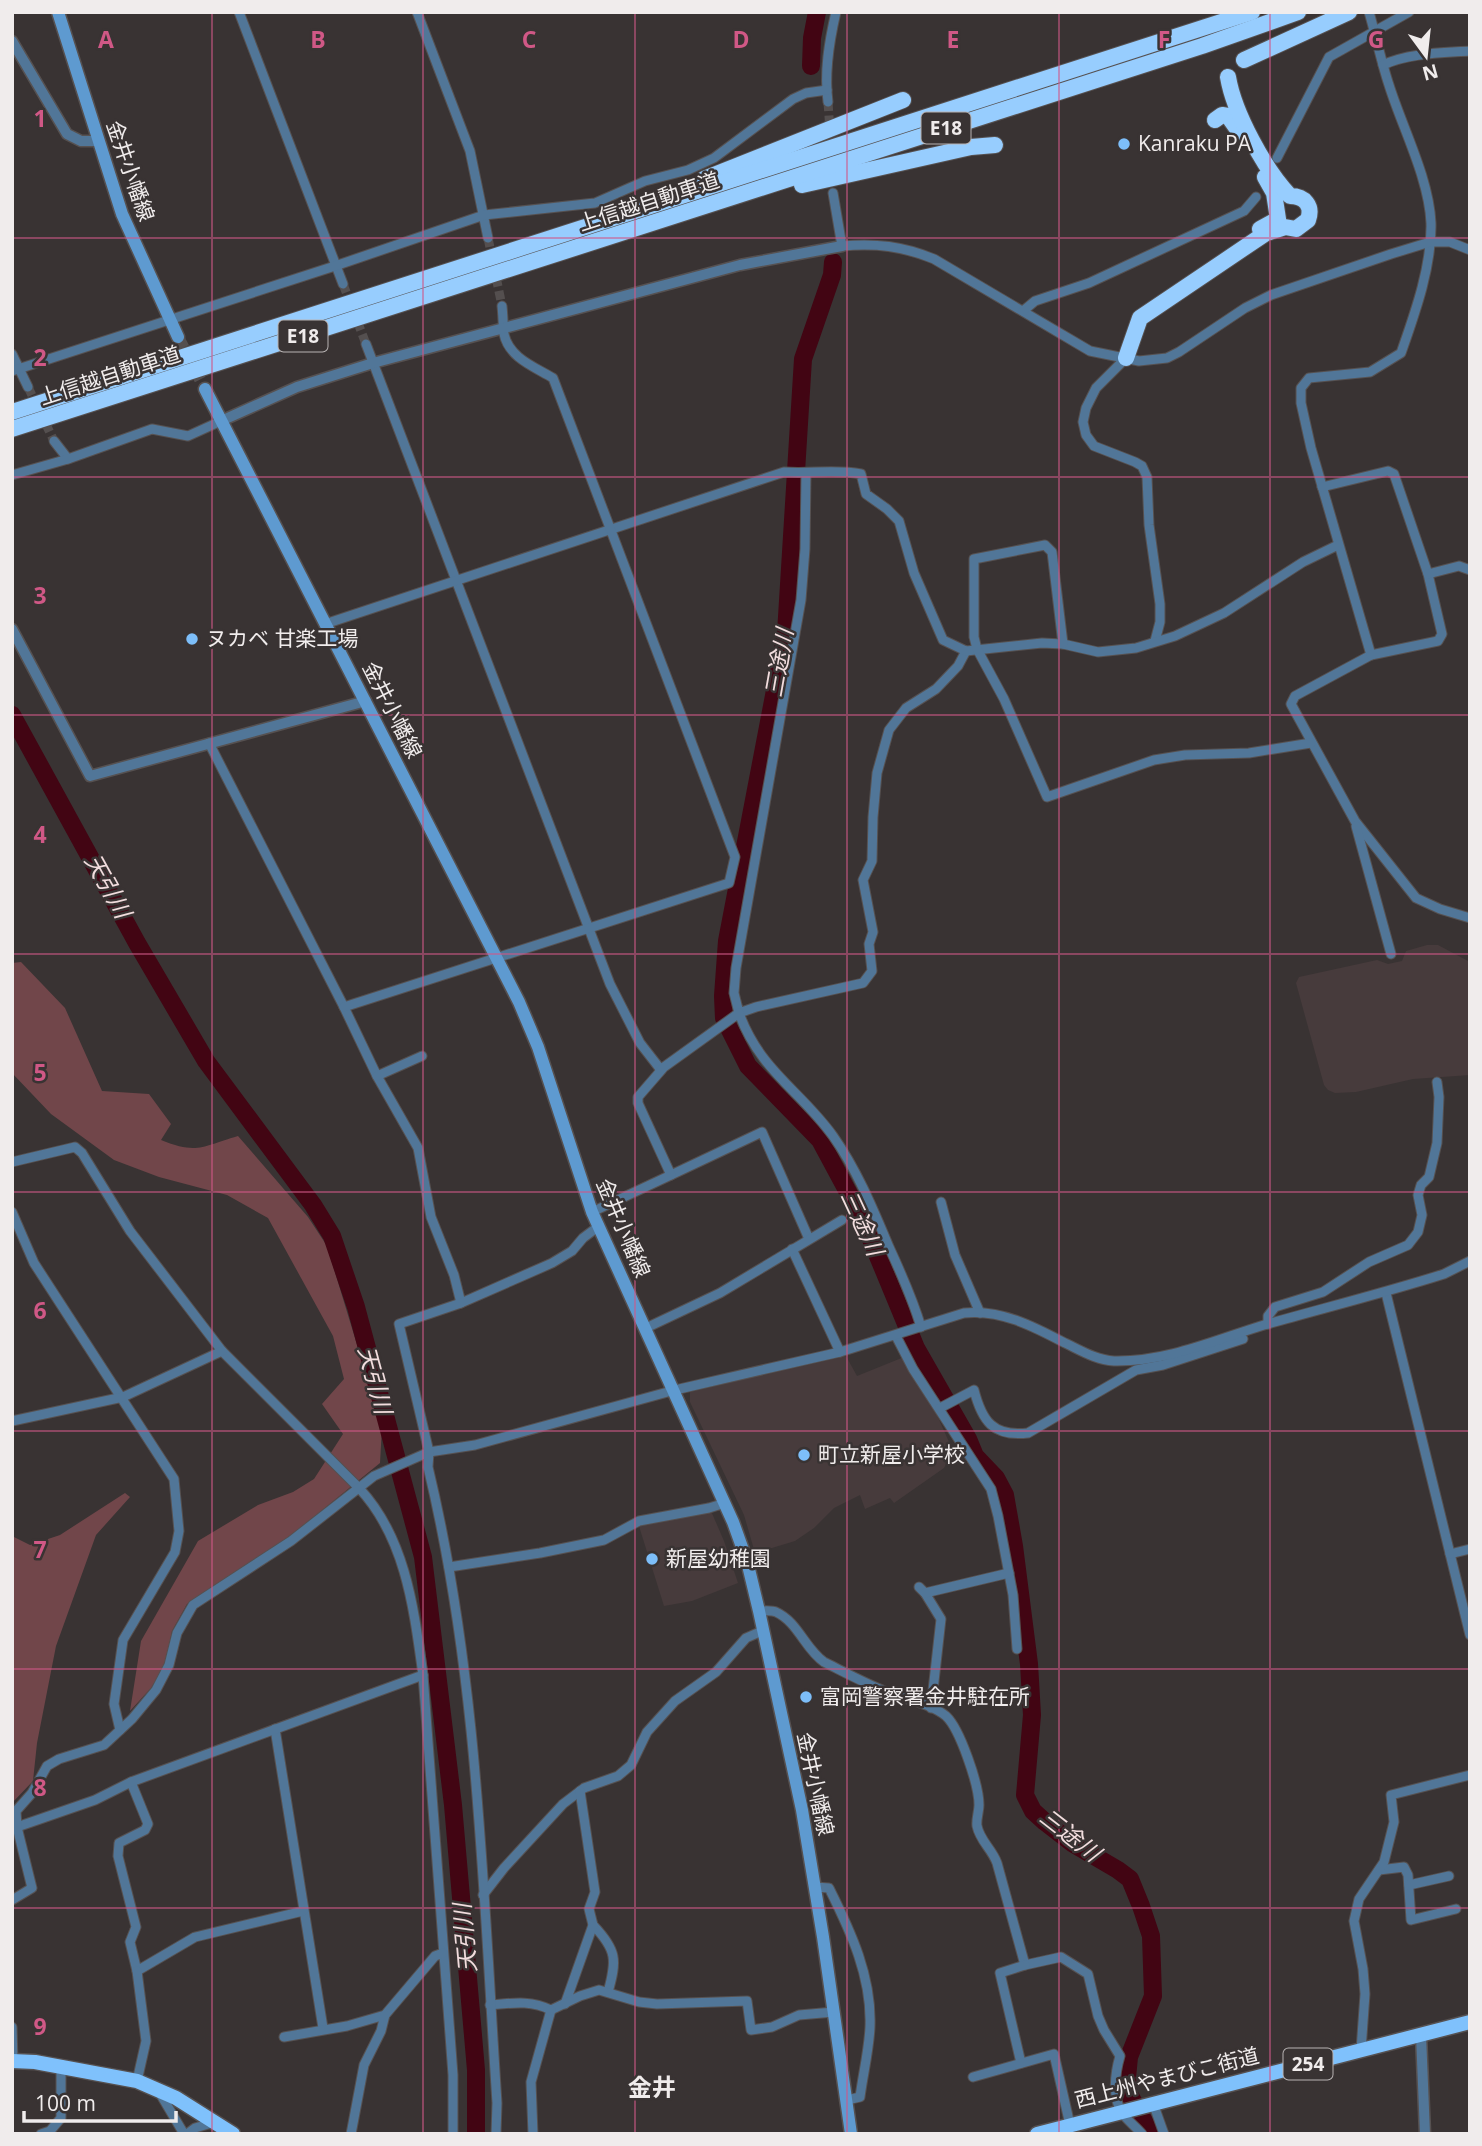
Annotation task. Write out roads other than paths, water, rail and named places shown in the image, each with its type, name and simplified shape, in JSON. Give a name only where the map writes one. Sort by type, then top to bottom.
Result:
[{"type":"highway","name":"上信越自動車道","points":[[12,412],[1252,12]]},
{"type":"highway","name":"上信越自動車道","points":[[12,429],[1202,46],[1298,12]]},
{"type":"highway","points":[[1244,60],[1349,12]]},
{"type":"highway","points":[[1126,358],[1140,318],[1158,304],[1266,233],[1285,227],[1296,229],[1305,225],[1308,220],[1310,210],[1305,201],[1290,196],[1272,174],[1240,117],[1231,95],[1228,78]]},
{"type":"highway","points":[[568,233],[903,100]]},
{"type":"highway","points":[[1126,358],[1125,333],[1137,311],[1278,219],[1274,193],[1234,123],[1228,116],[1222,115],[1215,120]]},
{"type":"highway","points":[[593,242],[810,183],[971,147],[995,145]]},
{"type":"highway","name":"西上州やまびこ街道","points":[[1037,2134],[1470,2022]]},
{"type":"highway","points":[[13,2061],[137,2081],[157,2088],[233,2134]]},
{"type":"main road","name":"金井小幡線","points":[[58,12],[122,214],[178,337]]},
{"type":"main road","name":"金井小幡線","points":[[205,389],[497,959],[538,1047],[592,1212],[675,1390],[725,1503],[747,1561],[802,1810],[851,2134]]},
{"type":"street","points":[[239,12],[343,284]]},
{"type":"street","points":[[417,12],[470,151],[488,238]]},
{"type":"street","points":[[828,102],[829,45],[836,12]]},
{"type":"street","points":[[1369,12],[1383,65],[1423,181],[1431,219],[1430,242],[1422,282],[1401,353],[1370,372],[1309,378],[1300,388],[1322,487],[1371,655]]},
{"type":"street","points":[[1277,158],[1329,57],[1373,28],[1409,12]]},
{"type":"street","points":[[12,41],[66,134],[81,141],[98,141]]},
{"type":"street","points":[[1383,65],[1393,60],[1443,52],[1470,51]]},
{"type":"street","points":[[15,370],[484,215],[595,203],[645,181],[688,170],[713,158],[793,99],[827,89]]},
{"type":"street","points":[[833,193],[842,246]]},
{"type":"street","points":[[1023,311],[1035,301],[1089,283],[1244,211],[1256,197]]},
{"type":"street","points":[[12,475],[68,459],[152,429],[188,436],[297,387],[505,326],[740,265],[842,246],[892,245],[912,250],[934,259],[1090,351],[1139,361],[1167,358],[1180,352],[1245,308],[1271,295],[1430,242],[1450,242],[1470,250]]},
{"type":"street","points":[[344,1007],[729,883],[735,858],[554,378],[522,360],[510,347],[505,334],[502,306]]},
{"type":"street","points":[[366,344],[587,928],[610,984],[640,1043],[661,1070]]},
{"type":"street","points":[[12,354],[15,370],[28,387]]},
{"type":"street","points":[[1126,358],[1096,388],[1086,408],[1083,422],[1086,435],[1094,446],[1142,466],[1147,477],[1149,525],[1160,604],[1160,622],[1155,642]]},
{"type":"street","points":[[54,441],[68,459]]},
{"type":"street","points":[[325,624],[784,471],[861,474],[866,494],[899,521],[914,573],[943,640],[972,650],[1063,644],[1098,652],[1136,648],[1175,636],[1224,613],[1303,562],[1338,545]]},
{"type":"street","points":[[1322,487],[1388,471],[1394,474],[1428,574],[1442,634],[1438,641],[1371,655],[1295,696],[1292,704],[1355,821],[1391,954]]},
{"type":"street","points":[[806,473],[806,549],[801,600],[736,968],[734,993],[739,1013],[756,1048],[773,1072],[821,1120],[851,1165],[882,1229],[921,1327]]},
{"type":"street","points":[[671,1175],[638,1103],[638,1097],[661,1070],[739,1013],[863,982],[872,971],[869,944],[873,932],[863,880],[872,861],[877,773],[889,730],[906,708],[936,689],[972,650],[974,559],[1045,545],[1052,552],[1063,644]]},
{"type":"street","points":[[1428,574],[1459,566],[1470,570]]},
{"type":"street","points":[[12,629],[90,776],[366,701]]},
{"type":"street","points":[[972,650],[1004,699],[1047,797],[1154,760],[1185,755],[1249,753],[1311,743]]},
{"type":"street","points":[[209,743],[377,1076],[418,1148],[430,1217],[454,1275],[461,1303]]},
{"type":"street","points":[[1355,821],[1416,898],[1470,918]]},
{"type":"street","points":[[377,1076],[422,1056]]},
{"type":"street","points":[[1268,1324],[1268,1316],[1275,1307],[1323,1292],[1368,1262],[1408,1245],[1418,1231],[1422,1215],[1418,1195],[1420,1185],[1429,1177],[1437,1143],[1437,1082]]},
{"type":"street","points":[[592,1212],[762,1132],[809,1239]]},
{"type":"street","points":[[12,1162],[75,1147],[82,1153],[130,1231],[222,1351],[376,1506],[388,1527],[414,1613],[423,1675],[453,2075],[453,2134]]},
{"type":"street","points":[[941,1202],[955,1255],[980,1313]]},
{"type":"street","points":[[12,1212],[34,1263],[174,1479],[179,1531],[174,1552],[123,1640],[115,1691],[116,1717],[120,1730]]},
{"type":"street","points":[[646,1328],[720,1293],[842,1220]]},
{"type":"street","points":[[496,2134],[497,2103],[471,1711],[449,1567],[428,1467],[429,1452],[399,1324],[461,1303],[552,1264],[572,1251],[598,1226]]},
{"type":"street","points":[[792,1249],[840,1352]]},
{"type":"street","points":[[12,1900],[32,1888],[17,1827],[16,1811],[32,1793],[47,1766],[59,1759],[104,1745],[120,1730],[156,1690],[169,1665],[177,1633],[193,1605],[291,1541],[374,1476],[429,1452],[475,1445],[675,1390],[840,1352],[964,1313],[980,1313],[1022,1321],[1090,1356],[1113,1361],[1163,1356],[1195,1349],[1268,1324],[1386,1293],[1444,1275],[1470,1261]]},
{"type":"street","points":[[1386,1293],[1470,1635]]},
{"type":"street","points":[[897,1336],[913,1369],[991,1489],[1013,1595],[1017,1650]]},
{"type":"street","points":[[940,1408],[974,1390],[979,1408],[988,1423],[1000,1432],[1012,1435],[1027,1433],[1136,1370],[1163,1365],[1243,1339]]},
{"type":"street","points":[[12,1420],[123,1397],[222,1351]]},
{"type":"street","points":[[449,1567],[604,1540],[639,1521],[725,1503]]},
{"type":"street","points":[[1450,1554],[1470,1549]]},
{"type":"street","points":[[931,1708],[941,1619],[922,1590],[1009,1573]]},
{"type":"street","points":[[759,1611],[775,1611],[796,1629],[814,1656],[824,1662],[945,1715],[955,1728],[963,1744],[978,1795],[977,1826],[982,1840],[994,1854],[1026,1965]]},
{"type":"street","points":[[483,1895],[563,1804],[580,1791],[618,1776],[631,1765],[647,1732],[675,1701],[716,1672],[746,1638],[762,1631]]},
{"type":"street","points":[[17,1827],[95,1800],[131,1782],[423,1675]]},
{"type":"street","points":[[275,1729],[323,2028]]},
{"type":"street","points":[[1361,2050],[1365,1994],[1354,1921],[1359,1899],[1384,1862],[1394,1822],[1391,1795],[1470,1775]]},
{"type":"street","points":[[131,1782],[148,1824],[145,1830],[119,1843],[118,1856],[136,1927],[130,1942],[137,1971],[146,2041],[137,2081]]},
{"type":"street","points":[[580,1791],[595,1892],[589,1909],[593,1925],[608,1941],[615,1965],[608,1992]]},
{"type":"street","points":[[1379,1870],[1404,1867],[1408,1875],[1411,1920],[1456,1909]]},
{"type":"street","points":[[1409,1885],[1449,1876]]},
{"type":"street","points":[[815,1887],[829,1888],[849,1927],[867,1991],[870,2027],[860,2096],[846,2100]]},
{"type":"street","points":[[137,1971],[195,1937],[303,1911]]},
{"type":"street","points":[[565,2004],[593,1925]]},
{"type":"street","points":[[351,2134],[364,2065],[381,2031],[384,2015],[435,1956],[443,1953]]},
{"type":"street","points":[[1021,2063],[1000,1973],[1061,1957],[1088,1974],[1098,2016],[1120,2056],[1115,2073],[1116,2089],[1125,2111],[1142,2134]]},
{"type":"street","points":[[491,2005],[528,2002],[551,2010],[599,1990],[639,2002],[657,2004],[747,2001],[751,2030],[772,2027],[799,2015],[834,2012]]},
{"type":"street","points":[[533,2134],[531,2082],[551,2010]]},
{"type":"street","points":[[284,2037],[323,2028],[347,2026],[384,2015]]},
{"type":"street","points":[[12,2027],[13,2061]]},
{"type":"street","points":[[1421,2035],[1425,2134]]},
{"type":"street","points":[[973,2077],[1054,2054],[1070,2125]]},
{"type":"street","points":[[41,2134],[50,2132],[61,2118],[61,2067]]},
{"type":"street","points":[[157,2088],[186,2134],[195,2128],[215,2122]]},
{"type":"street","points":[[1150,2104],[1164,2134]]},
{"type":"waterway","name":"三途川","points":[[811,66],[817,12]]},
{"type":"waterway","name":"三途川","points":[[833,262],[832,275],[803,359],[786,633],[727,941],[724,1018],[748,1066],[820,1140],[863,1220],[916,1348],[975,1456],[996,1478],[1005,1495],[1029,1664],[1032,1715],[1025,1795],[1033,1811],[1045,1822],[1072,1843],[1130,1879],[1141,1906],[1151,1936],[1153,1996],[1129,2057],[1127,2078],[1128,2092],[1151,2134]]},
{"type":"waterway","name":"天引川","points":[[12,715],[137,943],[206,1061],[313,1205],[332,1236],[356,1307],[423,1557],[453,1805],[476,2070],[476,2134]]},
{"type":"tunnel","points":[[828,102],[830,131]]},
{"type":"tunnel","points":[[488,238],[502,306]]},
{"type":"tunnel","points":[[343,284],[366,344]]},
{"type":"tunnel","points":[[178,337],[205,389]]},
{"type":"tunnel","points":[[28,387],[54,441]]},
{"type":"place","name":"Kanraku PA","points":[[1124,144]]},
{"type":"place","name":"ヌカベ 甘楽工場","points":[[192,639]]},
{"type":"place","name":"町立新屋小学校","points":[[804,1455]]},
{"type":"place","name":"新屋幼稚園","points":[[652,1559]]},
{"type":"place","name":"富岡警察署金井駐在所","points":[[806,1697]]},
{"type":"district","name":"金井","points":[[652,2088]]}]
